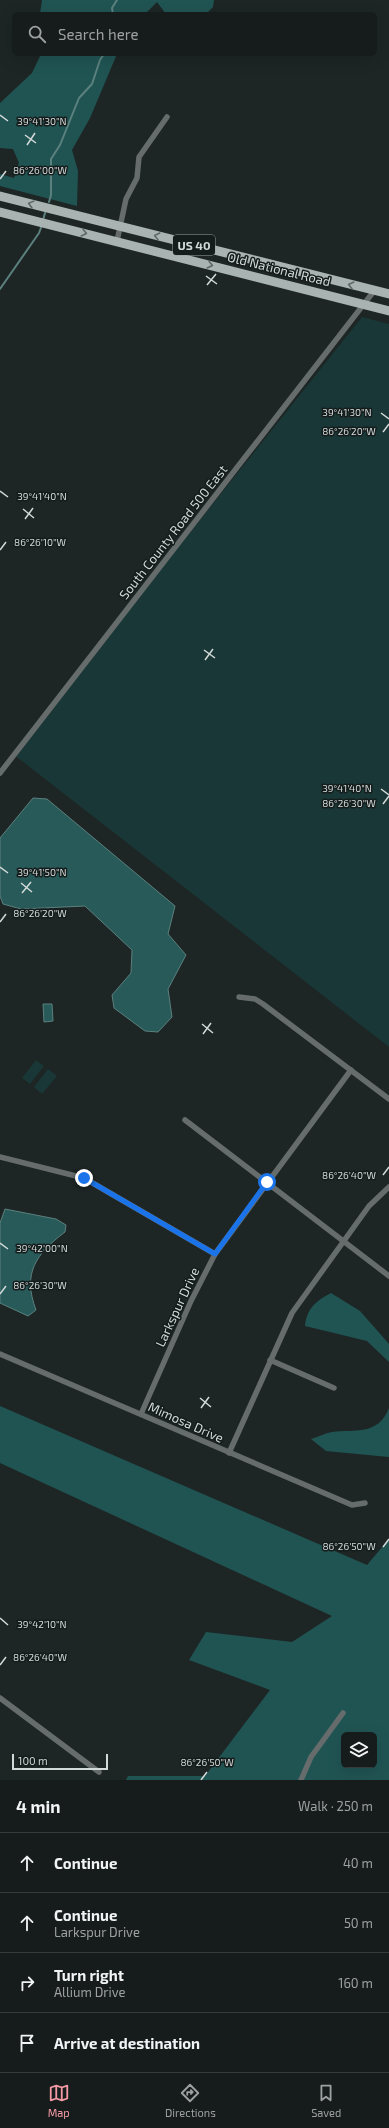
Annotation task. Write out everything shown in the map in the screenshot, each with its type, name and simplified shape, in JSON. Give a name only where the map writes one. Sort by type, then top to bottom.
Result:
[{"type":"main road","name":"Old National Road","points":[[0,196],[389,294]]},
{"type":"main road","name":"Old National Road","points":[[0,212],[389,311]]},
{"type":"street","points":[[117,241],[126,199],[137,178],[139,157],[167,117]]},
{"type":"street","name":"South County Road 500 East","points":[[0,773],[374,290]]},
{"type":"street","points":[[239,997],[255,999],[264,1004],[389,1099]]},
{"type":"street","name":"Larkspur Drive","points":[[141,1414],[191,1301],[215,1254],[243,1214],[351,1070]]},
{"type":"street","points":[[185,1120],[389,1276]]},
{"type":"street","points":[[0,1157],[84,1178],[215,1254]]},
{"type":"street","points":[[229,1453],[292,1313],[369,1206],[389,1187]]},
{"type":"street","name":"Mimosa Drive","points":[[0,1354],[352,1505],[365,1503]]},
{"type":"street","points":[[270,1360],[334,1388]]},
{"type":"street","points":[[0,1698],[99,1772]]},
{"type":"street","points":[[301,1780],[310,1757],[343,1713]]},
{"type":"shaded area","points":[[42,0],[214,0],[213,7],[208,12],[164,12],[157,2],[147,12],[40,12]]},
{"type":"shaded area","points":[[40,56],[116,56],[90,118],[72,150],[78,171],[77,206],[0,186],[0,174],[14,178],[19,163],[13,149],[0,148],[0,103],[32,73]]},
{"type":"shaded area","points":[[362,317],[389,324],[389,1047],[13,754]]},
{"type":"shaded area","points":[[33,798],[47,799],[175,906],[168,934],[186,955],[168,989],[172,1017],[158,1032],[145,1031],[114,1008],[112,995],[131,973],[132,950],[85,906],[21,909],[3,904],[0,896],[0,838]]},
{"type":"shaded area","points":[[43,1004],[52,1004],[53,1021],[44,1022]]},
{"type":"shaded area","points":[[36,1060],[44,1066],[30,1084],[22,1078]]},
{"type":"shaded area","points":[[48,1069],[57,1076],[42,1094],[34,1087]]},
{"type":"shaded area","points":[[5,1209],[56,1219],[66,1225],[65,1232],[46,1248],[34,1265],[31,1275],[31,1285],[32,1297],[36,1310],[28,1316],[0,1303],[0,1223]]},
{"type":"shaded area","points":[[331,1293],[360,1311],[389,1344],[389,1362],[367,1341],[305,1326],[308,1314],[313,1306]]},
{"type":"shaded area","points":[[0,1406],[367,1565],[389,1539],[389,1780],[126,1780],[128,1776],[205,1776],[270,1690],[189,1660],[206,1632],[292,1642],[332,1616],[0,1463]]},
{"type":"shaded area","points":[[389,1408],[389,1457],[326,1451],[311,1439],[329,1433],[372,1427],[379,1423]]},
{"type":"waterway","points":[[113,12],[112,8],[117,0]]},
{"type":"waterway","points":[[49,202],[51,195],[51,159],[60,145],[79,98],[92,84],[103,56]]},
{"type":"waterway","points":[[43,220],[45,213]]},
{"type":"waterway","points":[[0,289],[39,233],[42,225]]},
{"type":"route","points":[[84,1178],[215,1254],[267,1182]]}]
